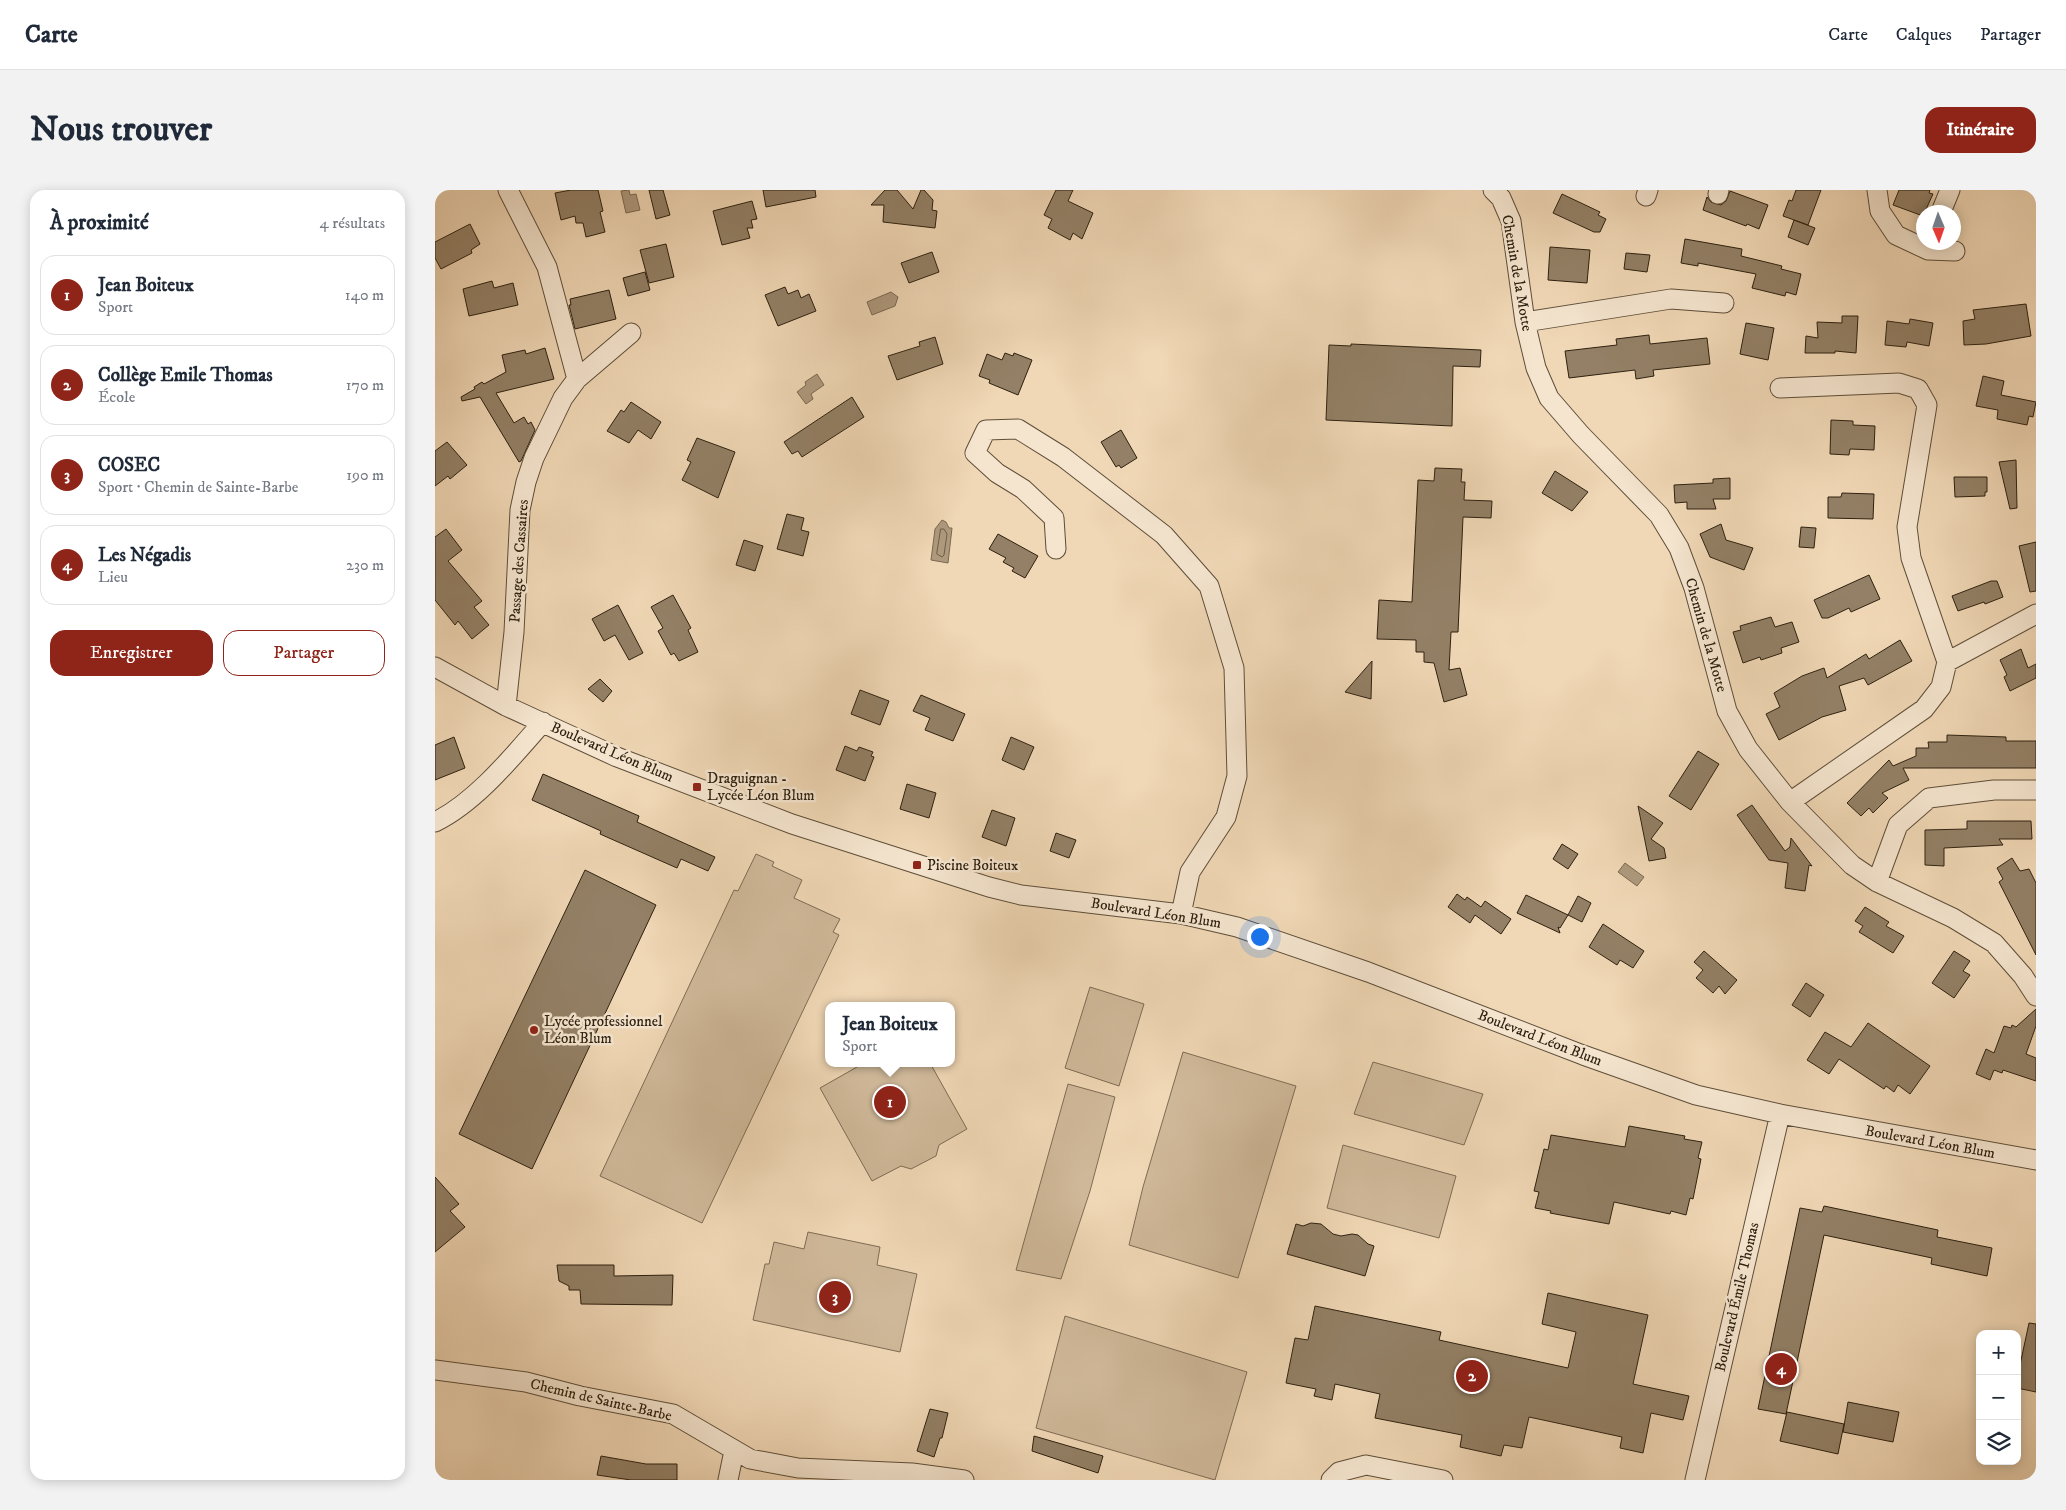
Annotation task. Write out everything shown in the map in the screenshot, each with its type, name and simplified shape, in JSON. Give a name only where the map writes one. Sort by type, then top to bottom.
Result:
[{"type":"street","points":[[508,190],[547,267],[577,379]]},
{"type":"street","points":[[1877,190],[1880,211],[1896,235],[1916,242]]},
{"type":"street","points":[[1944,205],[1950,190]]},
{"type":"street","name":"Chemin de la Motte","points":[[1501,193],[1511,221],[1525,322],[1536,368],[1549,398],[1581,435],[1659,515],[1679,548],[1694,588],[1727,711],[1748,749],[1791,802],[1852,865],[1877,882],[1953,918],[1994,943],[2023,976],[2036,996]]},
{"type":"street","points":[[1950,250],[1955,251]]},
{"type":"street","points":[[1525,322],[1671,299],[1724,303]]},
{"type":"street","name":"Passage des Cassaires","points":[[506,706],[514,632],[520,510],[534,458],[548,425],[563,398],[577,379],[631,333]]},
{"type":"street","points":[[1780,388],[1899,383],[1917,389],[1927,404],[1907,527],[1911,558],[1947,662],[1941,687],[1924,709],[1791,802]]},
{"type":"street","points":[[1056,549],[1054,518],[1023,489],[997,473],[975,453],[986,430],[1018,429],[1063,457],[1164,535],[1209,586],[1234,668],[1237,776],[1226,817],[1189,872],[1181,914]]},
{"type":"street","points":[[1947,662],[2036,614]]},
{"type":"street","name":"Boulevard Léon Blum","points":[[435,667],[506,706],[617,757],[792,824],[989,887],[1021,895],[1181,914],[1237,927],[1303,949],[1474,1012],[1583,1055],[1697,1095],[1780,1114],[2036,1160]]},
{"type":"street","points":[[435,822],[469,798],[494,776],[543,722]]},
{"type":"street","points":[[1877,882],[1898,825],[1929,798],[1994,790],[2036,790]]},
{"type":"street","name":"Boulevard Émile Thomas","points":[[1695,1480],[1780,1114]]},
{"type":"street","name":"Chemin de Sainte-Barbe","points":[[435,1370],[526,1382],[580,1396],[673,1414],[750,1459],[798,1468],[912,1473],[964,1480]]},
{"type":"street","points":[[727,1480],[734,1450]]},
{"type":"street","points":[[1331,1480],[1339,1472],[1366,1465],[1443,1480]]},
{"type":"shaded area","points":[[756,854],[774,862],[772,866],[802,880],[794,898],[840,919],[833,932],[839,935],[702,1223],[600,1176],[734,890],[738,891]]},
{"type":"shaded area","points":[[1090,987],[1144,1004],[1119,1086],[1065,1068]]},
{"type":"shaded area","points":[[1183,1052],[1296,1086],[1238,1278],[1129,1245],[1143,1187]]},
{"type":"shaded area","points":[[1373,1062],[1483,1094],[1464,1145],[1354,1114]]},
{"type":"shaded area","points":[[857,1067],[932,1067],[967,1129],[939,1145],[936,1156],[911,1169],[901,1166],[872,1181],[820,1088]]},
{"type":"shaded area","points":[[1068,1084],[1115,1097],[1090,1191],[1061,1279],[1016,1270]]},
{"type":"shaded area","points":[[1343,1145],[1456,1176],[1439,1238],[1327,1208]]},
{"type":"shaded area","points":[[808,1232],[880,1247],[877,1265],[917,1274],[900,1352],[753,1320],[765,1264],[769,1264],[774,1242],[804,1249]]},
{"type":"shaded area","points":[[1065,1316],[1247,1372],[1215,1480],[1036,1428]]},
{"type":"water","points":[[629,190],[630,195],[636,194],[640,210],[626,213],[621,191]]},
{"type":"water","points":[[891,292],[898,297],[895,306],[872,315],[867,302]]},
{"type":"water","points":[[817,374],[824,385],[811,394],[813,399],[806,404],[797,392],[806,385],[805,382]]},
{"type":"water","points":[[942,520],[946,522],[949,528],[952,528],[948,563],[931,560],[935,529]]},
{"type":"water","points":[[1625,863],[1644,877],[1637,886],[1618,872]]},
{"type":"building","points":[[571,190],[598,190],[603,211],[600,212],[605,232],[586,237],[583,223],[576,223],[575,216],[561,220],[555,193]]},
{"type":"building","points":[[649,190],[663,190],[670,215],[656,219]]},
{"type":"building","points":[[763,190],[815,190],[816,197],[766,207]]},
{"type":"building","points":[[885,190],[897,190],[913,209],[921,190],[924,190],[933,200],[932,210],[937,211],[935,228],[883,222],[884,205],[871,205]]},
{"type":"building","points":[[1056,190],[1073,190],[1068,201],[1093,213],[1082,239],[1073,233],[1070,240],[1048,228],[1052,219],[1044,215]]},
{"type":"building","points":[[1796,190],[1821,190],[1808,225],[1783,216],[1789,200],[1792,201]]},
{"type":"building","points":[[1899,190],[1930,190],[1929,193],[1933,194],[1928,205],[1916,205],[1916,213],[1893,205]]},
{"type":"building","points":[[1730,191],[1768,205],[1759,229],[1703,210],[1707,197],[1711,202],[1721,205],[1726,201]]},
{"type":"building","points":[[1562,194],[1600,212],[1598,215],[1606,219],[1600,232],[1594,232],[1553,213]]},
{"type":"building","points":[[752,201],[757,219],[751,220],[753,228],[747,228],[750,238],[722,245],[713,211]]},
{"type":"building","points":[[1794,220],[1815,228],[1808,245],[1788,237]]},
{"type":"building","points":[[470,224],[480,244],[471,250],[472,253],[441,269],[435,258],[435,242]]},
{"type":"building","points":[[1685,239],[1742,249],[1741,256],[1782,266],[1781,269],[1801,274],[1796,295],[1786,292],[1785,296],[1752,288],[1756,274],[1698,263],[1698,266],[1681,263]]},
{"type":"building","points":[[666,244],[674,277],[649,283],[640,250]]},
{"type":"building","points":[[1550,247],[1590,250],[1587,283],[1548,280]]},
{"type":"building","points":[[932,252],[939,272],[909,283],[901,263]]},
{"type":"building","points":[[1626,253],[1650,255],[1647,272],[1624,269]]},
{"type":"building","points":[[645,272],[650,290],[628,296],[623,278]]},
{"type":"building","points":[[492,281],[494,288],[513,283],[518,305],[469,316],[463,289]]},
{"type":"building","points":[[785,287],[788,294],[798,290],[801,298],[809,294],[816,311],[778,326],[765,295]]},
{"type":"building","points":[[609,290],[616,319],[575,329],[569,305],[571,305],[570,299]]},
{"type":"building","points":[[2026,304],[2031,336],[1986,344],[1964,345],[1963,321],[1975,319],[1973,310]]},
{"type":"building","points":[[1842,316],[1858,316],[1856,353],[1835,351],[1835,353],[1805,353],[1806,336],[1818,338],[1817,322],[1842,323]]},
{"type":"building","points":[[1910,319],[1933,323],[1929,346],[1907,342],[1906,347],[1885,345],[1887,321],[1909,324]]},
{"type":"building","points":[[1746,323],[1774,328],[1768,360],[1740,354]]},
{"type":"building","points":[[1649,335],[1650,344],[1707,338],[1710,364],[1653,370],[1654,376],[1636,379],[1635,370],[1569,378],[1565,351],[1617,345],[1616,339]]},
{"type":"building","points":[[935,337],[943,364],[897,380],[888,356],[920,346],[919,342]]},
{"type":"building","points":[[1351,344],[1481,350],[1480,367],[1453,366],[1452,426],[1326,420],[1329,345],[1351,346]]},
{"type":"building","points":[[545,348],[554,379],[496,393],[514,423],[524,417],[528,424],[531,422],[535,430],[519,462],[480,397],[462,401],[461,397],[475,389],[474,387],[482,382],[484,384],[506,372],[502,355],[525,350],[526,354]]},
{"type":"building","points":[[1005,353],[1013,356],[1014,353],[1032,360],[1018,395],[989,383],[990,380],[979,376],[987,354],[1002,360]]},
{"type":"building","points":[[1983,376],[2004,381],[2001,395],[2036,402],[2033,417],[2029,416],[2027,425],[1997,419],[1998,410],[1976,406]]},
{"type":"building","points":[[852,397],[864,417],[802,457],[798,451],[792,454],[784,442]]},
{"type":"building","points":[[631,402],[661,422],[651,439],[638,430],[629,443],[607,431],[621,410],[624,412]]},
{"type":"building","points":[[1831,420],[1853,421],[1853,425],[1875,426],[1874,450],[1850,449],[1849,455],[1830,454]]},
{"type":"building","points":[[1121,430],[1137,458],[1121,468],[1119,465],[1116,467],[1101,442]]},
{"type":"building","points":[[697,438],[735,452],[718,498],[682,480],[691,462],[687,460]]},
{"type":"building","points":[[447,442],[467,465],[450,479],[448,476],[435,486],[435,451]]},
{"type":"building","points":[[2016,460],[2017,508],[2010,509],[1999,462]]},
{"type":"building","points":[[1435,468],[1462,469],[1461,482],[1465,482],[1464,500],[1492,501],[1491,518],[1463,517],[1458,632],[1451,632],[1449,670],[1460,668],[1467,695],[1444,702],[1434,663],[1424,662],[1424,652],[1416,652],[1416,640],[1377,639],[1379,600],[1412,602],[1418,480],[1434,481]]},
{"type":"building","points":[[1555,471],[1588,492],[1572,511],[1542,493]]},
{"type":"building","points":[[1954,477],[1987,477],[1987,492],[1985,492],[1985,496],[1955,497]]},
{"type":"building","points":[[1730,478],[1730,499],[1713,499],[1716,509],[1687,509],[1687,502],[1675,503],[1674,485],[1713,483],[1713,479]]},
{"type":"building","points":[[1842,493],[1874,494],[1873,519],[1828,518],[1828,497],[1841,497]]},
{"type":"building","points":[[787,514],[804,518],[801,530],[809,532],[803,556],[777,549]]},
{"type":"building","points":[[1721,524],[1726,540],[1753,548],[1744,570],[1710,557],[1700,534]]},
{"type":"building","points":[[1801,527],[1816,528],[1814,548],[1799,547]]},
{"type":"building","points":[[446,529],[462,550],[448,561],[482,601],[474,607],[489,625],[472,639],[458,621],[455,625],[435,600],[435,537]]},
{"type":"building","points":[[998,534],[1038,556],[1025,578],[1012,571],[1014,568],[1003,562],[1006,558],[989,549]]},
{"type":"building","points":[[744,540],[763,546],[755,571],[736,565]]},
{"type":"building","points":[[2036,542],[2036,591],[2030,592],[2019,546]]},
{"type":"building","points":[[1869,575],[1880,599],[1851,612],[1849,608],[1828,618],[1822,618],[1814,600]]},
{"type":"building","points":[[1991,581],[1997,581],[2003,597],[1958,611],[1952,596]]},
{"type":"building","points":[[673,595],[691,628],[688,630],[698,652],[679,661],[674,653],[671,655],[658,631],[663,628],[651,607]]},
{"type":"building","points":[[618,605],[643,653],[629,660],[615,635],[604,641],[592,619]]},
{"type":"building","points":[[1771,617],[1775,627],[1792,622],[1799,642],[1781,648],[1782,653],[1761,660],[1760,657],[1743,663],[1733,632],[1741,630],[1740,626]]},
{"type":"building","points":[[1900,640],[1912,661],[1868,685],[1864,678],[1839,686],[1846,710],[1822,717],[1779,740],[1766,714],[1780,707],[1774,693],[1802,676],[1824,668],[1827,678],[1866,654],[1869,659]]},
{"type":"building","points":[[2021,649],[2028,668],[2036,664],[2036,678],[2010,691],[2004,677],[2007,675],[2000,660]]},
{"type":"building","points":[[1372,661],[1371,699],[1345,692]]},
{"type":"building","points":[[600,679],[612,691],[603,702],[588,689]]},
{"type":"building","points":[[860,690],[889,701],[880,725],[851,714]]},
{"type":"building","points":[[921,695],[965,714],[953,741],[925,730],[930,718],[913,711]]},
{"type":"building","points":[[1947,735],[2006,737],[2006,741],[2036,741],[2036,768],[1903,768],[1909,780],[1882,793],[1888,798],[1873,813],[1869,808],[1861,816],[1847,803],[1889,760],[1893,766],[1916,756],[1916,748],[1929,748],[1928,742],[1947,742]]},
{"type":"building","points":[[454,737],[465,768],[435,780],[435,745]]},
{"type":"building","points":[[1011,737],[1034,747],[1024,770],[1002,760]]},
{"type":"building","points":[[845,746],[857,751],[859,747],[873,752],[871,756],[874,757],[865,781],[836,770]]},
{"type":"building","points":[[1698,751],[1719,764],[1691,810],[1669,796]]},
{"type":"building","points":[[543,774],[639,816],[637,822],[715,857],[708,871],[681,859],[677,868],[600,834],[601,831],[532,800]]},
{"type":"building","points":[[907,784],[936,793],[929,818],[900,809]]},
{"type":"building","points":[[1752,805],[1785,851],[1790,847],[1791,838],[1812,866],[1809,865],[1805,891],[1785,888],[1788,863],[1769,860],[1737,815]]},
{"type":"building","points":[[1638,806],[1663,823],[1651,839],[1664,848],[1666,858],[1649,861]]},
{"type":"building","points":[[992,810],[1015,818],[1006,846],[982,837]]},
{"type":"building","points":[[1967,821],[2031,821],[2032,839],[1999,839],[2003,845],[1944,848],[1944,866],[1925,865],[1925,830],[1967,829]]},
{"type":"building","points":[[1056,833],[1076,840],[1069,858],[1050,851]]},
{"type":"building","points":[[1562,844],[1578,854],[1568,869],[1553,859]]},
{"type":"building","points":[[2012,858],[2020,871],[2029,869],[2036,883],[2036,955],[1999,882],[2003,879],[1997,868]]},
{"type":"building","points":[[585,870],[656,905],[532,1169],[459,1134]]},
{"type":"building","points":[[1457,894],[1465,900],[1467,897],[1481,907],[1485,901],[1511,919],[1501,934],[1475,915],[1470,923],[1448,907]]},
{"type":"building","points":[[1526,895],[1568,915],[1560,928],[1558,927],[1560,933],[1517,913]]},
{"type":"building","points":[[1578,896],[1591,903],[1582,922],[1568,915]]},
{"type":"building","points":[[1865,907],[1889,922],[1886,926],[1904,936],[1893,953],[1859,932],[1863,926],[1855,921]]},
{"type":"building","points":[[1603,924],[1644,951],[1633,968],[1620,960],[1617,965],[1589,947]]},
{"type":"building","points":[[1704,951],[1737,980],[1725,994],[1719,986],[1713,993],[1696,978],[1703,970],[1694,962]]},
{"type":"building","points":[[1954,951],[1970,961],[1963,971],[1970,975],[1954,998],[1932,983]]},
{"type":"building","points":[[1806,983],[1824,995],[1810,1017],[1792,1005]]},
{"type":"building","points":[[2036,1009],[2036,1026],[2026,1054],[2036,1058],[2036,1081],[2003,1070],[2002,1073],[1994,1070],[1990,1080],[1976,1074],[1986,1049],[1994,1053],[2004,1026],[2011,1028],[2012,1025],[2016,1027]]},
{"type":"building","points":[[1868,1023],[1930,1066],[1910,1094],[1898,1085],[1894,1092],[1886,1086],[1884,1089],[1839,1059],[1829,1074],[1807,1060],[1825,1032],[1851,1047]]},
{"type":"building","points":[[1629,1126],[1685,1136],[1684,1139],[1702,1142],[1698,1158],[1701,1159],[1693,1199],[1690,1198],[1686,1215],[1671,1211],[1670,1214],[1614,1202],[1609,1224],[1550,1213],[1551,1211],[1535,1208],[1539,1192],[1534,1191],[1544,1149],[1548,1150],[1551,1135],[1625,1147]]},
{"type":"building","points":[[435,1177],[459,1204],[450,1211],[465,1227],[435,1252]]},
{"type":"building","points":[[1824,1206],[1938,1230],[1937,1237],[1992,1248],[1987,1276],[1931,1264],[1932,1258],[1824,1235],[1786,1414],[1758,1409],[1800,1208],[1822,1212]]},
{"type":"building","points":[[1311,1223],[1321,1224],[1333,1234],[1341,1236],[1358,1235],[1368,1244],[1374,1246],[1365,1276],[1287,1254],[1296,1224],[1303,1226]]},
{"type":"building","points":[[557,1265],[614,1265],[614,1276],[673,1275],[672,1305],[581,1304],[580,1290],[569,1290],[569,1286],[559,1281]]},
{"type":"building","points":[[1548,1293],[1648,1315],[1633,1384],[1689,1396],[1683,1420],[1651,1413],[1643,1453],[1620,1448],[1622,1437],[1529,1417],[1522,1448],[1504,1445],[1501,1456],[1460,1447],[1462,1435],[1375,1418],[1380,1394],[1335,1384],[1332,1400],[1314,1396],[1316,1389],[1286,1383],[1295,1338],[1308,1340],[1315,1306],[1441,1332],[1439,1340],[1568,1368],[1576,1332],[1542,1324]]},
{"type":"building","points":[[2029,1323],[2036,1324],[2036,1392],[2021,1389],[2021,1360]]},
{"type":"building","points":[[1848,1402],[1899,1412],[1893,1442],[1843,1432]]},
{"type":"building","points":[[930,1409],[948,1413],[942,1438],[940,1438],[934,1457],[917,1451]]},
{"type":"building","points":[[1787,1412],[1844,1424],[1838,1454],[1780,1441]]},
{"type":"building","points":[[1034,1436],[1103,1456],[1098,1473],[1032,1451]]},
{"type":"building","points":[[601,1456],[646,1464],[677,1464],[677,1480],[631,1480],[597,1475]]},
{"type":"place","name":"Draguignan - Lycée Léon Blum","points":[[697,787]]},
{"type":"place","name":"Piscine Boiteux","points":[[917,865]]},
{"type":"place","name":"Lycée professionnel Léon Blum","points":[[534,1030]]},
{"type":"place","name":"Jean Boiteux","points":[[890,1102]]},
{"type":"place","name":"COSEC","points":[[835,1297]]},
{"type":"place","name":"Les Négadis","points":[[1781,1369]]},
{"type":"place","name":"Collège Emile Thomas","points":[[1472,1376]]}]
